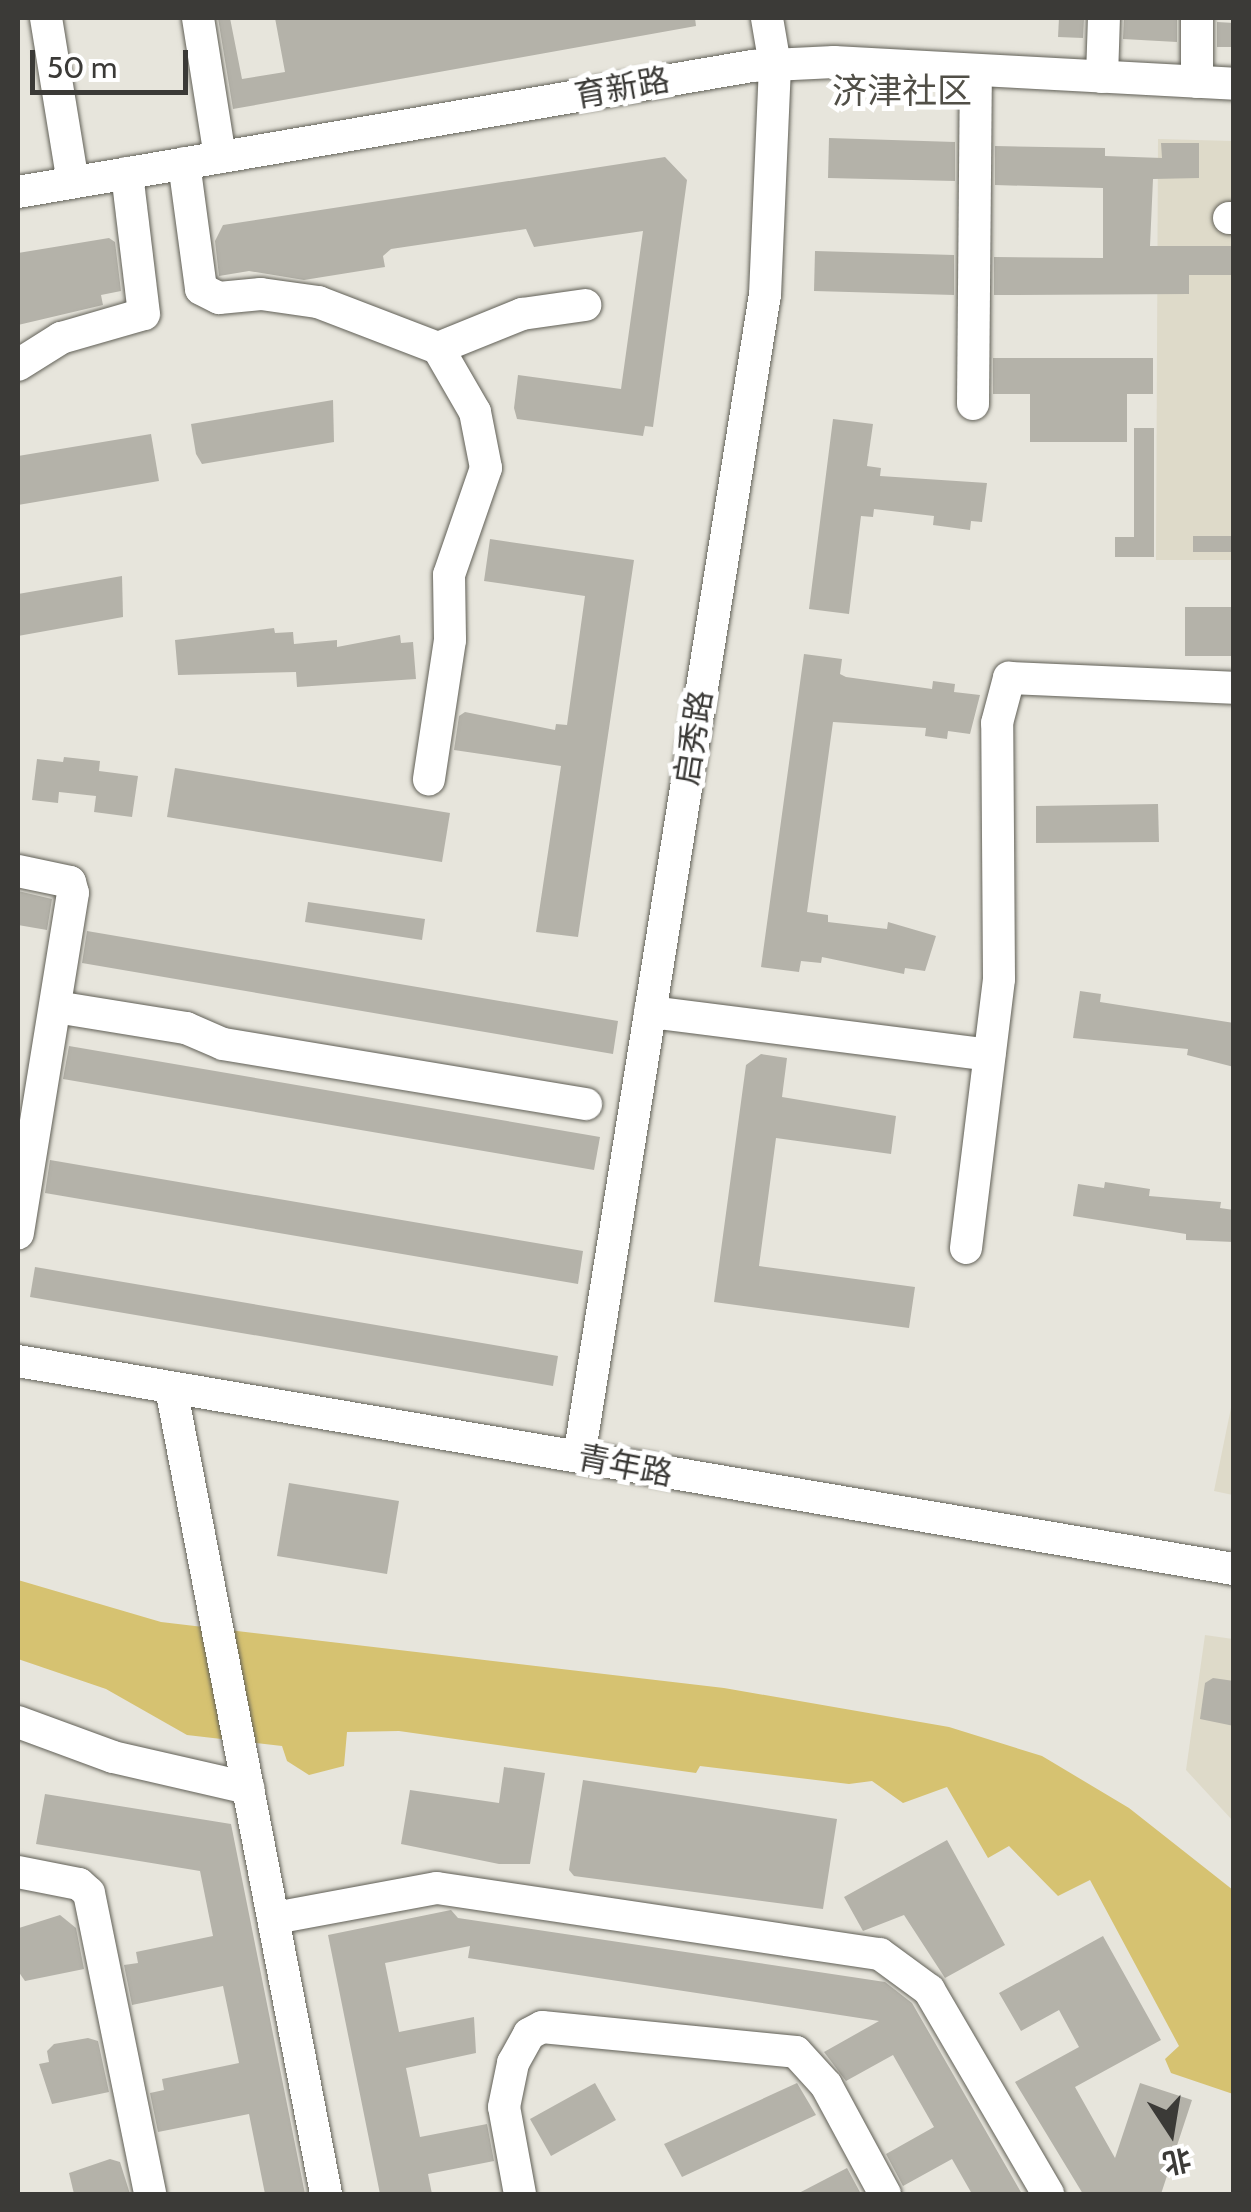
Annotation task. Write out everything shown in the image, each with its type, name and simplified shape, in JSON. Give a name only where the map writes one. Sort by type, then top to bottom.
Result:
[{"type":"street","points":[[46,18],[73,182]]},
{"type":"street","points":[[198,18],[220,157]]},
{"type":"street","name":"启秀路","points":[[579,1457],[765,295],[774,65],[767,18]]},
{"type":"street","points":[[1102,78],[1104,18]]},
{"type":"street","points":[[1197,18],[1197,82]]},
{"type":"street","name":"育新路","points":[[18,192],[774,65],[1234,84]]},
{"type":"street","points":[[973,404],[976,71]]},
{"type":"street","points":[[184,163],[201,289],[218,298],[261,294],[318,302],[438,348],[475,412],[486,468],[449,575],[450,640],[429,779]]},
{"type":"street","points":[[18,365],[61,338],[144,314],[126,173]]},
{"type":"street","points":[[438,348],[522,314],[586,305]]},
{"type":"street","points":[[966,1248],[999,979],[997,723],[1009,678],[1016,674],[1234,688]]},
{"type":"street","points":[[18,871],[70,882],[73,893],[18,1234]]},
{"type":"street","points":[[56,1007],[186,1028],[223,1044],[586,1104]]},
{"type":"street","points":[[650,1012],[989,1055]]},
{"type":"street","name":"青年路","points":[[18,1361],[1234,1570]]},
{"type":"street","points":[[181,1390],[326,2194]]},
{"type":"street","points":[[18,1722],[113,1757],[251,1774]]},
{"type":"street","points":[[251,1774],[291,1916],[344,2194]]},
{"type":"street","points":[[18,1872],[79,1884],[89,1893],[150,2194]]},
{"type":"street","points":[[291,1916],[437,1888],[880,1954],[930,1990],[1048,2194]]},
{"type":"street","points":[[520,2194],[504,2107],[513,2063],[529,2034],[542,2027],[796,2052],[826,2086],[885,2194]]},
{"type":"shaded area","points":[[1158,139],[1233,141],[1233,560],[1156,560]]},
{"type":"shaded area","points":[[1233,1398],[1234,1495],[1214,1491]]},
{"type":"shaded area","points":[[18,1580],[161,1622],[724,1688],[949,1727],[1042,1756],[1129,1808],[1233,1890],[1233,2094],[1171,2073],[1165,2059],[1179,2046],[1090,1880],[1058,1896],[1009,1846],[988,1858],[947,1787],[903,1803],[872,1781],[849,1784],[700,1766],[696,1773],[399,1731],[347,1732],[344,1766],[309,1775],[287,1761],[282,1746],[187,1735],[106,1689],[18,1659]]},
{"type":"shaded area","points":[[1205,1635],[1233,1639],[1233,1821],[1186,1770]]},
{"type":"building","points":[[218,18],[230,18],[242,79],[285,72],[275,18],[695,18],[696,26],[233,109]]},
{"type":"building","points":[[1059,18],[1084,18],[1083,38],[1058,37]]},
{"type":"building","points":[[1124,18],[1177,18],[1177,42],[1123,39]]},
{"type":"building","points":[[1217,22],[1234,23],[1234,47],[1217,47]]},
{"type":"building","points":[[829,138],[955,142],[955,181],[828,178]]},
{"type":"building","points":[[1161,143],[1199,143],[1199,178],[1153,179],[1150,246],[1234,246],[1234,275],[1189,275],[1189,294],[994,295],[994,257],[1103,258],[1103,188],[995,185],[995,146],[1105,148],[1105,156],[1162,158]]},
{"type":"building","points":[[665,157],[687,180],[653,427],[645,426],[643,436],[517,419],[514,408],[518,375],[621,389],[643,231],[534,247],[526,229],[391,249],[383,256],[385,267],[304,280],[249,271],[219,276],[215,241],[223,225]]},
{"type":"building","points":[[109,238],[115,242],[121,291],[101,295],[103,305],[18,325],[18,253]]},
{"type":"building","points":[[815,251],[954,255],[954,295],[814,291]]},
{"type":"building","points":[[993,358],[1153,358],[1153,394],[1127,394],[1127,442],[1030,442],[1030,394],[993,394]]},
{"type":"building","points":[[333,400],[334,442],[202,464],[196,454],[191,424]]},
{"type":"building","points":[[833,419],[873,424],[867,466],[881,468],[880,476],[987,483],[982,522],[971,521],[970,530],[933,525],[934,516],[874,509],[873,517],[861,516],[849,614],[809,609]]},
{"type":"building","points":[[1134,428],[1154,428],[1154,557],[1115,557],[1115,537],[1134,537]]},
{"type":"building","points":[[151,434],[159,481],[18,505],[18,456]]},
{"type":"building","points":[[1193,536],[1234,536],[1234,552],[1193,552]]},
{"type":"building","points":[[490,539],[634,560],[578,937],[536,932],[561,766],[454,750],[459,716],[465,712],[555,730],[556,724],[567,725],[585,596],[484,581]]},
{"type":"building","points":[[122,576],[123,617],[18,636],[18,594]]},
{"type":"building","points":[[1185,607],[1234,607],[1234,656],[1185,656]]},
{"type":"building","points":[[274,628],[275,633],[293,632],[294,644],[337,640],[337,647],[400,635],[401,643],[413,642],[416,679],[297,687],[296,672],[178,675],[175,640]]},
{"type":"building","points":[[804,654],[842,659],[840,674],[846,677],[932,689],[933,681],[955,684],[954,692],[980,695],[970,734],[948,731],[947,739],[925,736],[926,728],[833,722],[807,912],[828,915],[828,922],[887,929],[888,922],[936,936],[925,971],[905,968],[904,974],[822,957],[821,963],[801,961],[799,972],[761,967]]},
{"type":"building","points":[[64,757],[100,761],[99,771],[138,776],[132,817],[94,812],[96,796],[59,792],[58,803],[32,800],[37,759],[63,762]]},
{"type":"building","points":[[175,768],[450,813],[442,862],[167,817]]},
{"type":"building","points":[[1158,804],[1159,842],[1036,843],[1036,806]]},
{"type":"building","points":[[18,891],[52,899],[47,930],[18,925]]},
{"type":"building","points":[[308,902],[425,919],[422,940],[305,922]]},
{"type":"building","points":[[87,931],[618,1021],[613,1054],[82,963]]},
{"type":"building","points":[[1080,991],[1101,994],[1100,1002],[1234,1023],[1234,1067],[1187,1055],[1188,1049],[1073,1038]]},
{"type":"building","points":[[69,1046],[600,1137],[594,1170],[63,1079]]},
{"type":"building","points":[[761,1054],[787,1058],[782,1097],[896,1116],[891,1154],[776,1138],[759,1266],[915,1287],[909,1328],[714,1302],[746,1065]]},
{"type":"building","points":[[50,1160],[583,1251],[578,1284],[45,1193]]},
{"type":"building","points":[[1105,1182],[1150,1189],[1149,1196],[1221,1202],[1220,1208],[1234,1210],[1234,1242],[1186,1240],[1186,1234],[1073,1216],[1078,1184],[1104,1188]]},
{"type":"building","points":[[35,1267],[558,1356],[553,1386],[30,1297]]},
{"type":"building","points":[[289,1483],[399,1501],[387,1574],[277,1556]]},
{"type":"building","points":[[1213,1678],[1234,1681],[1234,1726],[1200,1719],[1205,1683]]},
{"type":"building","points":[[504,1767],[545,1773],[530,1864],[499,1864],[401,1844],[410,1790],[499,1803]]},
{"type":"building","points":[[583,1780],[837,1819],[823,1909],[574,1876],[569,1870]]},
{"type":"building","points":[[45,1794],[231,1824],[305,2194],[265,2194],[249,2114],[158,2132],[150,2093],[164,2090],[162,2079],[239,2063],[223,1986],[132,2005],[124,1965],[138,1963],[136,1952],[213,1936],[200,1871],[36,1844]]},
{"type":"building","points":[[947,1840],[1005,1945],[945,1978],[904,1915],[863,1931],[844,1897]]},
{"type":"building","points":[[451,1910],[458,1918],[885,1982],[912,2003],[1022,2194],[972,2194],[952,2159],[903,2186],[886,2154],[934,2127],[893,2055],[846,2081],[824,2052],[879,2021],[468,1958],[470,1946],[385,1963],[399,2032],[474,2017],[476,2053],[406,2068],[420,2137],[487,2124],[494,2161],[428,2174],[432,2194],[380,2194],[328,1935]]},
{"type":"building","points":[[60,1915],[76,1928],[84,1969],[25,1981],[18,1971],[19,1928]]},
{"type":"building","points":[[1103,1936],[1161,2040],[1075,2087],[1115,2158],[1140,2083],[1192,2100],[1161,2194],[1083,2194],[1015,2082],[1079,2047],[1059,2010],[1021,2031],[999,1993]]},
{"type":"building","points":[[88,2038],[98,2041],[109,2092],[52,2104],[39,2064],[49,2062],[47,2051],[54,2044]]},
{"type":"building","points":[[595,2083],[616,2120],[551,2156],[530,2119]]},
{"type":"building","points":[[797,2083],[816,2115],[682,2177],[664,2144]]},
{"type":"building","points":[[110,2159],[120,2162],[130,2194],[74,2194],[69,2173]]},
{"type":"building","points":[[847,2168],[861,2194],[797,2194]]},
{"type":"district","name":"济津社区","points":[[902,91]]}]
